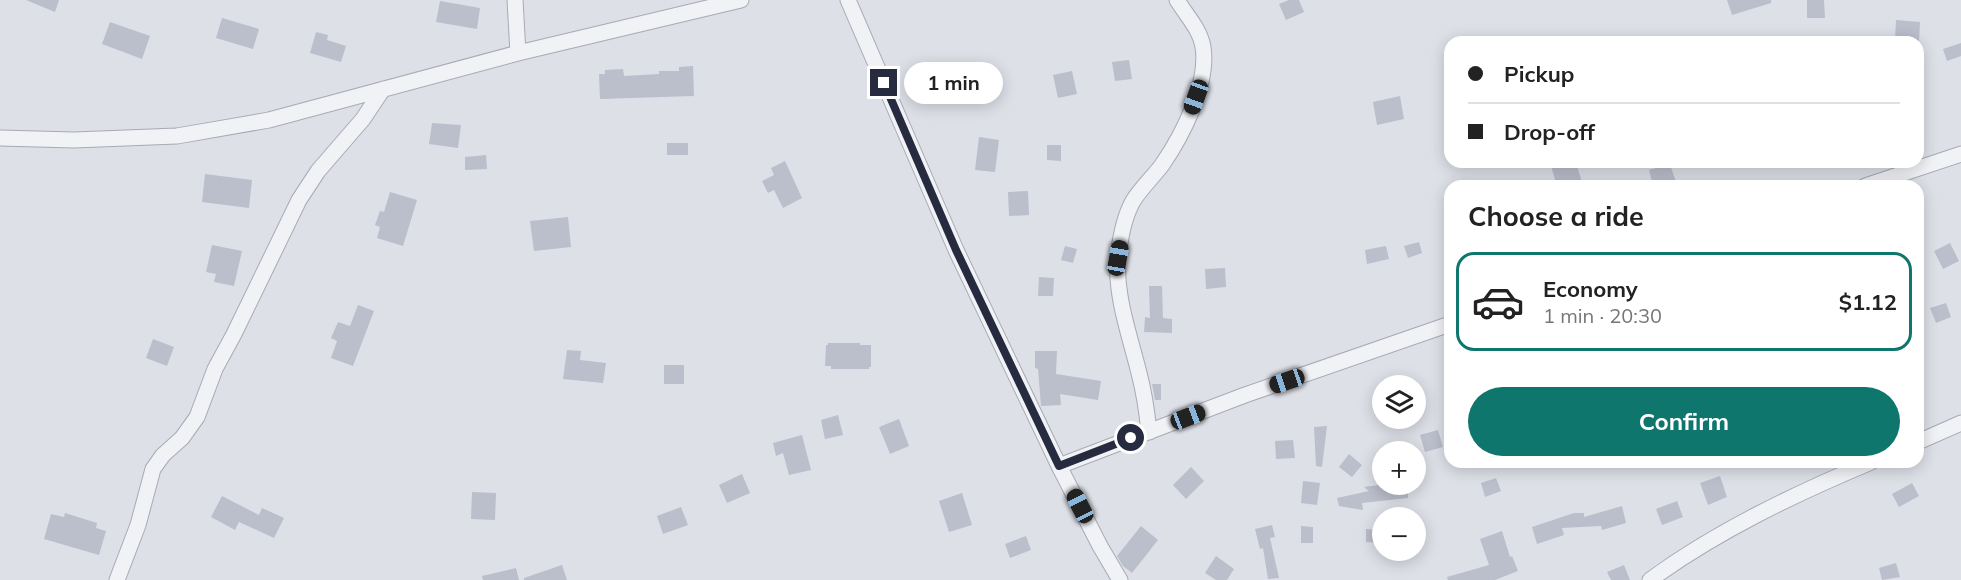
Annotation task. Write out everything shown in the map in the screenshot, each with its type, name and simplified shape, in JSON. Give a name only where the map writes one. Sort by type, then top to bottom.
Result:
[{"type":"street","points":[[515,0],[518,52]]},
{"type":"street","points":[[0,138],[74,140],[177,136],[269,120],[518,52],[741,0]]},
{"type":"street","points":[[848,0],[956,250],[1059,466],[1120,580]]},
{"type":"street","points":[[1149,432],[1140,376],[1118,284],[1118,258],[1124,226],[1133,201],[1184,130],[1196,97],[1203,68],[1203,46],[1196,27],[1177,0]]},
{"type":"street","points":[[117,580],[138,525],[153,469],[163,455],[182,438],[197,417],[215,369],[299,200],[318,171],[363,119],[383,89]]},
{"type":"street","points":[[1924,166],[1961,154]]},
{"type":"street","points":[[1883,180],[1919,168]]},
{"type":"street","points":[[1059,466],[1245,395],[1444,326]]},
{"type":"street","points":[[1924,439],[1961,423]]},
{"type":"street","points":[[1650,580],[1667,567],[1745,521],[1857,468]]},
{"type":"building","points":[[26,0],[59,0],[55,12]]},
{"type":"building","points":[[1289,0],[1299,0],[1304,12],[1286,20],[1279,4]]},
{"type":"building","points":[[1727,0],[1771,0],[1771,3],[1732,15]]},
{"type":"building","points":[[1807,0],[1824,0],[1825,18],[1807,18]]},
{"type":"building","points":[[440,1],[480,8],[477,29],[436,22]]},
{"type":"building","points":[[222,18],[259,29],[253,49],[216,38]]},
{"type":"building","points":[[1896,20],[1920,22],[1919,36],[1895,36]]},
{"type":"building","points":[[110,22],[150,36],[142,59],[102,44]]},
{"type":"building","points":[[316,32],[328,35],[327,40],[346,46],[341,62],[310,53]]},
{"type":"building","points":[[1961,43],[1961,56],[1947,61],[1943,49]]},
{"type":"building","points":[[1129,60],[1132,79],[1115,81],[1112,62]]},
{"type":"building","points":[[693,66],[694,96],[600,99],[599,74],[605,74],[605,70],[623,69],[624,76],[659,74],[659,71],[679,71],[679,67]]},
{"type":"building","points":[[1072,71],[1077,94],[1058,98],[1053,75]]},
{"type":"building","points":[[1400,96],[1404,119],[1377,125],[1373,102]]},
{"type":"building","points":[[432,123],[461,125],[458,148],[429,144]]},
{"type":"building","points":[[979,137],[999,140],[995,172],[975,170]]},
{"type":"building","points":[[667,143],[688,143],[688,155],[667,155]]},
{"type":"building","points":[[1047,145],[1061,145],[1061,161],[1047,160]]},
{"type":"building","points":[[486,155],[487,169],[465,170],[465,157]]},
{"type":"building","points":[[785,161],[802,198],[783,208],[774,190],[768,193],[762,181],[774,175],[771,168]]},
{"type":"building","points":[[1552,168],[1578,168],[1581,180],[1555,180]]},
{"type":"building","points":[[1671,168],[1675,180],[1652,180],[1649,170]]},
{"type":"building","points":[[205,174],[252,180],[249,208],[202,202]]},
{"type":"building","points":[[1028,191],[1029,215],[1009,216],[1008,192]]},
{"type":"building","points":[[390,192],[417,200],[403,246],[377,238],[380,227],[375,225],[380,211],[384,212]]},
{"type":"building","points":[[568,217],[571,247],[534,251],[530,221]]},
{"type":"building","points":[[1419,242],[1422,253],[1408,258],[1404,246]]},
{"type":"building","points":[[1950,243],[1959,261],[1943,269],[1934,251]]},
{"type":"building","points":[[212,245],[242,251],[234,286],[214,282],[216,274],[206,272]]},
{"type":"building","points":[[1065,246],[1077,249],[1073,263],[1061,260]]},
{"type":"building","points":[[1386,246],[1389,259],[1367,264],[1365,250]]},
{"type":"building","points":[[1225,268],[1226,287],[1206,289],[1205,269]]},
{"type":"building","points":[[1039,277],[1054,278],[1053,296],[1038,296]]},
{"type":"building","points":[[1149,286],[1162,286],[1163,318],[1172,319],[1172,333],[1144,332],[1145,317],[1150,318]]},
{"type":"building","points":[[1946,303],[1951,317],[1936,323],[1930,308]]},
{"type":"building","points":[[358,305],[374,311],[353,366],[331,358],[337,341],[331,338],[338,322],[350,326]]},
{"type":"building","points":[[153,339],[174,347],[167,366],[146,358]]},
{"type":"building","points":[[828,343],[871,345],[871,367],[869,369],[831,369],[831,366],[825,366]]},
{"type":"building","points":[[567,350],[581,351],[580,360],[606,363],[603,383],[563,379]]},
{"type":"building","points":[[1035,351],[1057,351],[1056,374],[1101,381],[1098,400],[1060,394],[1061,405],[1041,406],[1038,369],[1035,368]]},
{"type":"building","points":[[664,365],[684,365],[684,384],[664,384]]},
{"type":"building","points":[[1152,384],[1161,384],[1161,400],[1155,400]]},
{"type":"building","points":[[838,415],[843,435],[825,439],[821,420]]},
{"type":"building","points":[[899,419],[909,446],[890,454],[879,427]]},
{"type":"building","points":[[1327,426],[1322,467],[1316,466],[1314,427]]},
{"type":"building","points":[[1438,430],[1443,447],[1426,452],[1426,441],[1422,441],[1420,435]]},
{"type":"building","points":[[802,435],[811,470],[789,475],[783,453],[776,456],[773,443]]},
{"type":"building","points":[[1293,440],[1295,458],[1276,459],[1275,441]]},
{"type":"building","points":[[1349,454],[1362,465],[1352,477],[1339,467]]},
{"type":"building","points":[[1191,467],[1204,481],[1186,499],[1173,485]]},
{"type":"building","points":[[742,474],[750,493],[727,503],[719,485]]},
{"type":"building","points":[[1720,476],[1727,497],[1708,505],[1700,483]]},
{"type":"building","points":[[1496,478],[1501,491],[1485,497],[1481,483]]},
{"type":"building","points":[[1303,481],[1320,483],[1317,505],[1301,503]]},
{"type":"building","points":[[1912,483],[1919,496],[1899,507],[1892,494]]},
{"type":"building","points":[[1372,486],[1372,495],[1408,495],[1408,498],[1362,503],[1363,510],[1339,506],[1337,498],[1369,491],[1364,487]]},
{"type":"building","points":[[472,492],[496,493],[495,520],[471,519]]},
{"type":"building","points":[[962,493],[972,525],[949,532],[939,501]]},
{"type":"building","points":[[222,496],[259,515],[262,508],[284,518],[274,538],[239,522],[235,530],[211,517]]},
{"type":"building","points":[[1677,501],[1683,517],[1662,525],[1656,509]]},
{"type":"building","points":[[1622,506],[1626,523],[1602,530],[1601,526],[1562,528],[1564,535],[1537,544],[1532,527],[1574,513],[1584,513],[1584,517]]},
{"type":"building","points":[[681,507],[688,525],[663,534],[657,516]]},
{"type":"building","points":[[65,513],[97,523],[96,528],[106,531],[99,555],[44,539],[51,514],[64,517]]},
{"type":"building","points":[[1272,525],[1275,537],[1270,538],[1279,578],[1268,579],[1263,548],[1260,549],[1255,529]]},
{"type":"building","points":[[1141,526],[1158,540],[1132,573],[1123,566],[1117,556]]},
{"type":"building","points":[[1301,526],[1313,527],[1313,543],[1301,543]]},
{"type":"building","points":[[1366,529],[1372,529],[1372,542],[1366,542]]},
{"type":"building","points":[[1502,531],[1510,557],[1512,556],[1518,571],[1495,580],[1448,580],[1447,577],[1489,565],[1480,539]]},
{"type":"building","points":[[1026,536],[1031,550],[1010,558],[1005,544]]},
{"type":"building","points":[[1216,556],[1234,569],[1227,580],[1216,580],[1205,573]]},
{"type":"building","points":[[1896,563],[1900,577],[1882,580],[1879,568]]},
{"type":"building","points":[[562,565],[567,580],[524,580],[524,578]]},
{"type":"building","points":[[1624,565],[1630,580],[1611,580],[1607,572]]},
{"type":"building","points":[[516,568],[519,580],[483,580],[482,576]]},
{"type":"route","points":[[884,83],[956,250],[1059,466],[1131,438]]}]
